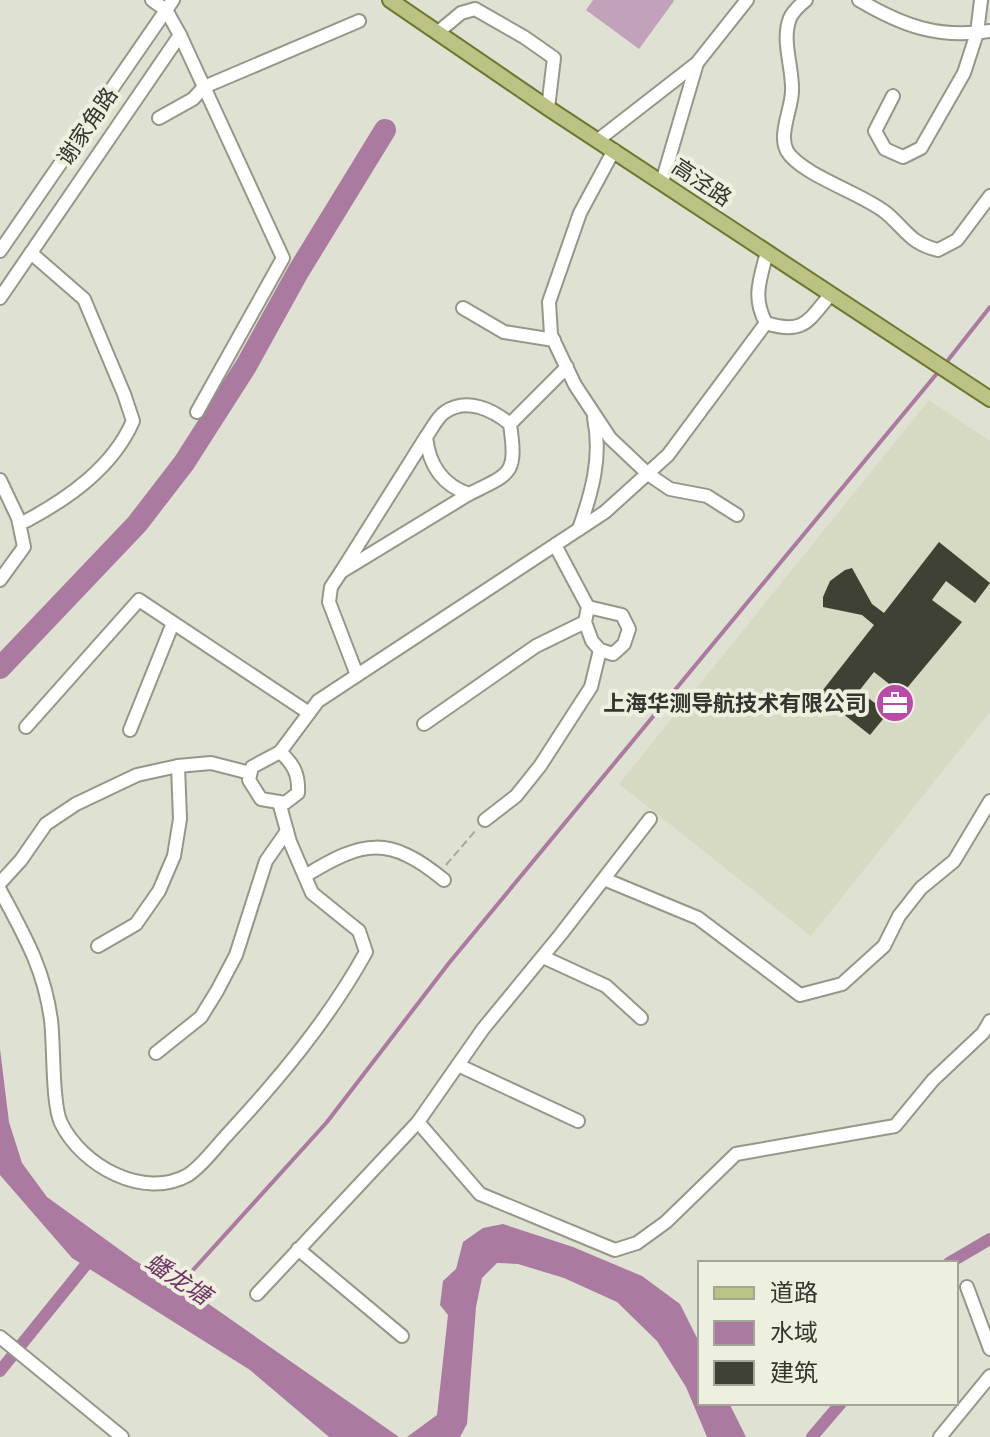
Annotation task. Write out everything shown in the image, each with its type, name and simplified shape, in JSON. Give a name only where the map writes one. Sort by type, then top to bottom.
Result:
[{"type":"main road","name":"高泾路","points":[[390,0],[548,108],[990,399]]},
{"type":"street","points":[[152,0],[170,5],[180,35],[283,258],[197,412]]},
{"type":"street","points":[[598,140],[697,63],[747,0]]},
{"type":"street","points":[[806,0],[790,18],[786,37],[792,91],[784,138],[787,151],[806,167],[885,212],[908,237],[924,247],[938,250],[957,240],[990,196]]},
{"type":"street","points":[[859,0],[890,18],[931,33],[984,32]]},
{"type":"street","points":[[893,96],[875,131],[885,149],[903,157],[921,148],[964,73],[984,32],[979,2]]},
{"type":"street","name":"谢家角路","points":[[0,251],[170,5]]},
{"type":"street","points":[[437,33],[461,13],[475,9],[524,37],[554,58],[548,108]]},
{"type":"street","points":[[159,118],[193,99],[204,87],[359,21]]},
{"type":"street","points":[[0,298],[180,35]]},
{"type":"street","points":[[662,182],[697,63]]},
{"type":"street","points":[[614,150],[580,213],[549,302],[551,335],[610,438],[648,474],[670,489],[707,496],[737,515]]},
{"type":"street","points":[[767,252],[758,286],[758,307],[766,323],[787,330],[806,323],[831,294]]},
{"type":"street","points":[[26,521],[69,497],[123,443],[133,421],[84,299],[31,253]]},
{"type":"street","points":[[463,308],[504,332],[554,340]]},
{"type":"street","points":[[280,752],[289,759],[299,776],[298,793],[285,803],[261,799],[249,780],[250,773],[252,767],[280,752],[318,701],[605,512],[668,455],[766,323]]},
{"type":"street","points":[[510,424],[567,367]]},
{"type":"street","points":[[341,572],[469,494],[503,478],[514,459],[510,424],[496,413],[478,406],[458,405],[443,413],[331,587],[329,602],[357,675]]},
{"type":"street","points":[[579,529],[592,491],[599,441],[592,411]]},
{"type":"street","points":[[426,437],[428,455],[437,473],[453,488],[469,494]]},
{"type":"street","points":[[0,480],[18,518],[24,547],[0,580]]},
{"type":"street","points":[[555,545],[588,607],[585,622],[592,641],[600,650],[613,654],[624,644],[629,629],[622,615],[588,607]]},
{"type":"street","points":[[26,727],[139,600],[309,713]]},
{"type":"street","points":[[424,724],[536,646],[585,622]]},
{"type":"street","points":[[130,730],[173,623]]},
{"type":"street","points":[[485,820],[516,796],[540,766],[591,687],[600,650]]},
{"type":"street","points":[[0,883],[21,860],[46,824],[76,804],[137,775],[211,763],[250,773]]},
{"type":"street","points":[[98,946],[136,924],[159,891],[174,856],[180,819],[178,766]]},
{"type":"street","points":[[604,879],[698,918],[800,995],[842,984],[884,946],[899,916],[921,888],[954,861],[990,801]]},
{"type":"street","points":[[0,890],[38,963],[50,1018],[60,1121],[100,1166],[129,1179],[164,1185],[191,1174],[262,1097],[341,996],[366,952],[359,931],[312,893],[279,802]]},
{"type":"street","points":[[257,1294],[418,1122],[483,1029],[650,819]]},
{"type":"street","points":[[156,1053],[201,1017],[217,991],[236,955],[266,861],[287,831]]},
{"type":"street","points":[[305,876],[340,854],[369,847],[396,851],[421,862],[441,877]]},
{"type":"street","points":[[543,957],[606,986],[641,1018]]},
{"type":"street","points":[[418,1122],[480,1194],[615,1250],[637,1243],[666,1222],[736,1154],[895,1126],[933,1080],[983,1033],[990,1021]]},
{"type":"street","points":[[458,1065],[578,1121]]},
{"type":"street","points":[[298,1249],[402,1336]]},
{"type":"street","points":[[967,1287],[990,1349]]},
{"type":"street","points":[[2,1339],[122,1437]]},
{"type":"street","points":[[940,1437],[990,1376]]},
{"type":"path","points":[[441,877],[485,820]]},
{"type":"shaded area","points":[[593,0],[674,1],[639,49],[586,10]]},
{"type":"shaded area","points":[[929,400],[990,441],[990,712],[811,936],[619,784]]},
{"type":"water","points":[[0,1049],[9,1122],[22,1163],[47,1197],[134,1260],[203,1300],[399,1437],[329,1437],[250,1370],[72,1258],[0,1175]]},
{"type":"water","points":[[503,1224],[573,1247],[642,1276],[680,1304],[698,1340],[698,1405],[730,1405],[746,1437],[707,1437],[686,1387],[657,1341],[617,1302],[564,1278],[518,1264],[497,1263],[482,1278],[476,1307],[467,1424],[460,1437],[407,1437],[437,1415],[448,1315],[440,1305],[443,1281],[456,1269],[463,1242],[483,1228]]},
{"type":"building","points":[[939,542],[990,583],[975,603],[946,581],[932,600],[962,622],[902,694],[874,672],[859,691],[888,713],[870,735],[819,695],[874,625],[862,615],[823,607],[823,597],[830,581],[852,568],[872,604],[884,613]]},
{"type":"waterway","points":[[0,668],[137,524],[184,463],[246,366],[298,272],[385,130]]},
{"type":"waterway","points":[[945,364],[990,307]]},
{"type":"waterway","name":"蟠龙塘","points":[[175,1290],[327,1122],[449,963],[939,371]]},
{"type":"waterway","points":[[952,1261],[990,1239]]},
{"type":"waterway","points":[[0,1371],[93,1256]]},
{"type":"waterway","points":[[812,1437],[839,1405]]},
{"type":"place","name":"上海华测导航技术有限公司","points":[[895,703]]}]
